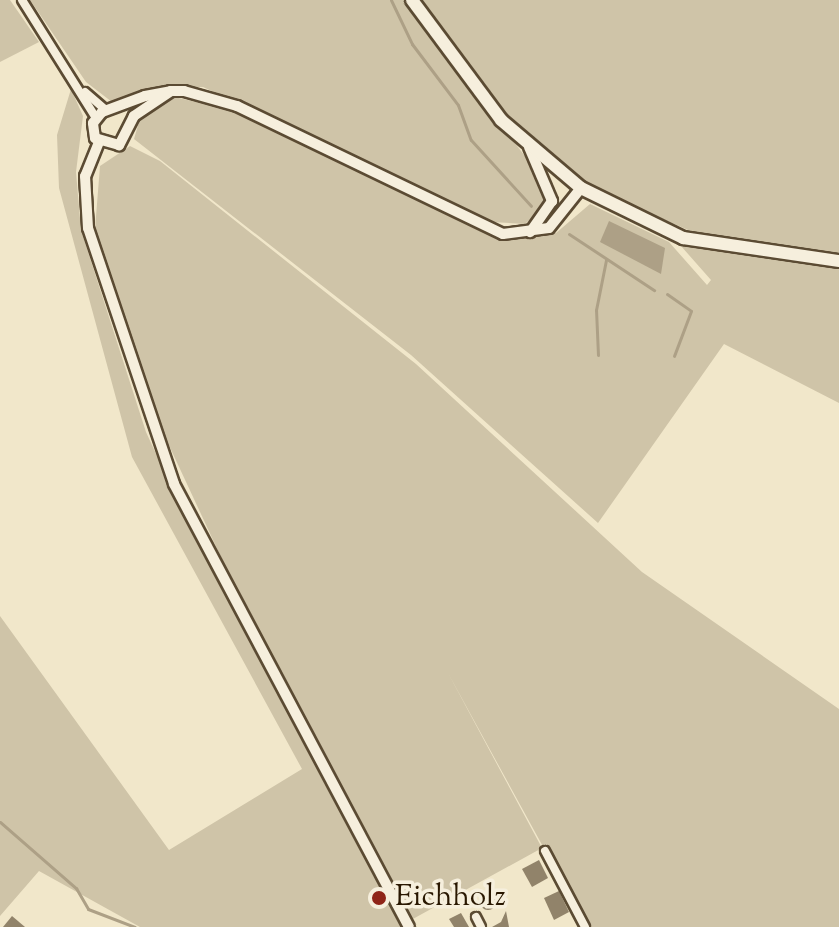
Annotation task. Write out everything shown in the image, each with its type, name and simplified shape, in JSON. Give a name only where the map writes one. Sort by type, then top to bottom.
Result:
[{"type":"main road","points":[[412,0],[438,44],[529,147],[581,188],[683,238],[839,261]]},
{"type":"street","points":[[22,0],[82,90],[96,118],[99,142],[85,176],[88,228],[174,484],[409,927]]},
{"type":"street","points":[[82,90],[129,123]]},
{"type":"street","points":[[96,118],[109,110],[171,91],[237,106],[485,227],[527,235],[556,223],[581,188]]},
{"type":"street","points":[[99,142],[119,145],[129,123],[171,91]]},
{"type":"street","points":[[527,235],[552,201],[529,147]]},
{"type":"street","points":[[545,851],[585,927]]},
{"type":"street","points":[[476,917],[481,927]]},
{"type":"shaded area","points":[[0,0],[10,0],[39,42],[0,62]]},
{"type":"shaded area","points":[[30,0],[406,0],[534,168],[547,204],[525,224],[491,222],[203,87],[157,87],[112,102],[86,82]]},
{"type":"shaded area","points":[[419,0],[839,0],[839,255],[704,237],[595,189],[507,117]]},
{"type":"shaded area","points":[[71,89],[83,116],[76,172],[81,230],[146,432],[191,530],[404,927],[140,927],[39,871],[0,916],[0,616],[169,850],[302,769],[132,457],[59,188],[57,135]]},
{"type":"shaded area","points":[[170,96],[235,111],[502,239],[556,233],[590,204],[669,242],[707,285],[711,280],[681,246],[839,267],[839,403],[724,344],[598,523],[411,355],[134,139],[141,115]]},
{"type":"shaded area","points":[[130,146],[160,161],[416,364],[642,572],[839,709],[839,927],[587,927],[448,673],[542,848],[411,920],[254,628],[160,426],[95,229],[100,166]]},
{"type":"shaded area","points":[[609,221],[665,248],[661,274],[600,242]]},
{"type":"building","points":[[539,860],[548,878],[532,887],[522,869]]},
{"type":"building","points":[[559,891],[569,912],[554,920],[544,898]]},
{"type":"building","points":[[488,894],[494,896],[494,908],[488,910],[482,908],[480,902],[482,896]]},
{"type":"building","points":[[506,911],[509,927],[492,927],[501,922]]},
{"type":"building","points":[[461,913],[469,927],[454,927],[449,919]]},
{"type":"building","points":[[12,916],[25,927],[3,927]]},
{"type":"waterway","points":[[391,0],[412,44],[458,105],[471,140],[531,206]]},
{"type":"waterway","points":[[569,234],[654,290]]},
{"type":"waterway","points":[[598,355],[596,310],[606,260]]},
{"type":"waterway","points":[[667,294],[691,311],[674,356]]},
{"type":"waterway","points":[[0,822],[76,888],[88,909],[135,927]]},
{"type":"place","name":"Eichholz","points":[[379,898]]}]
